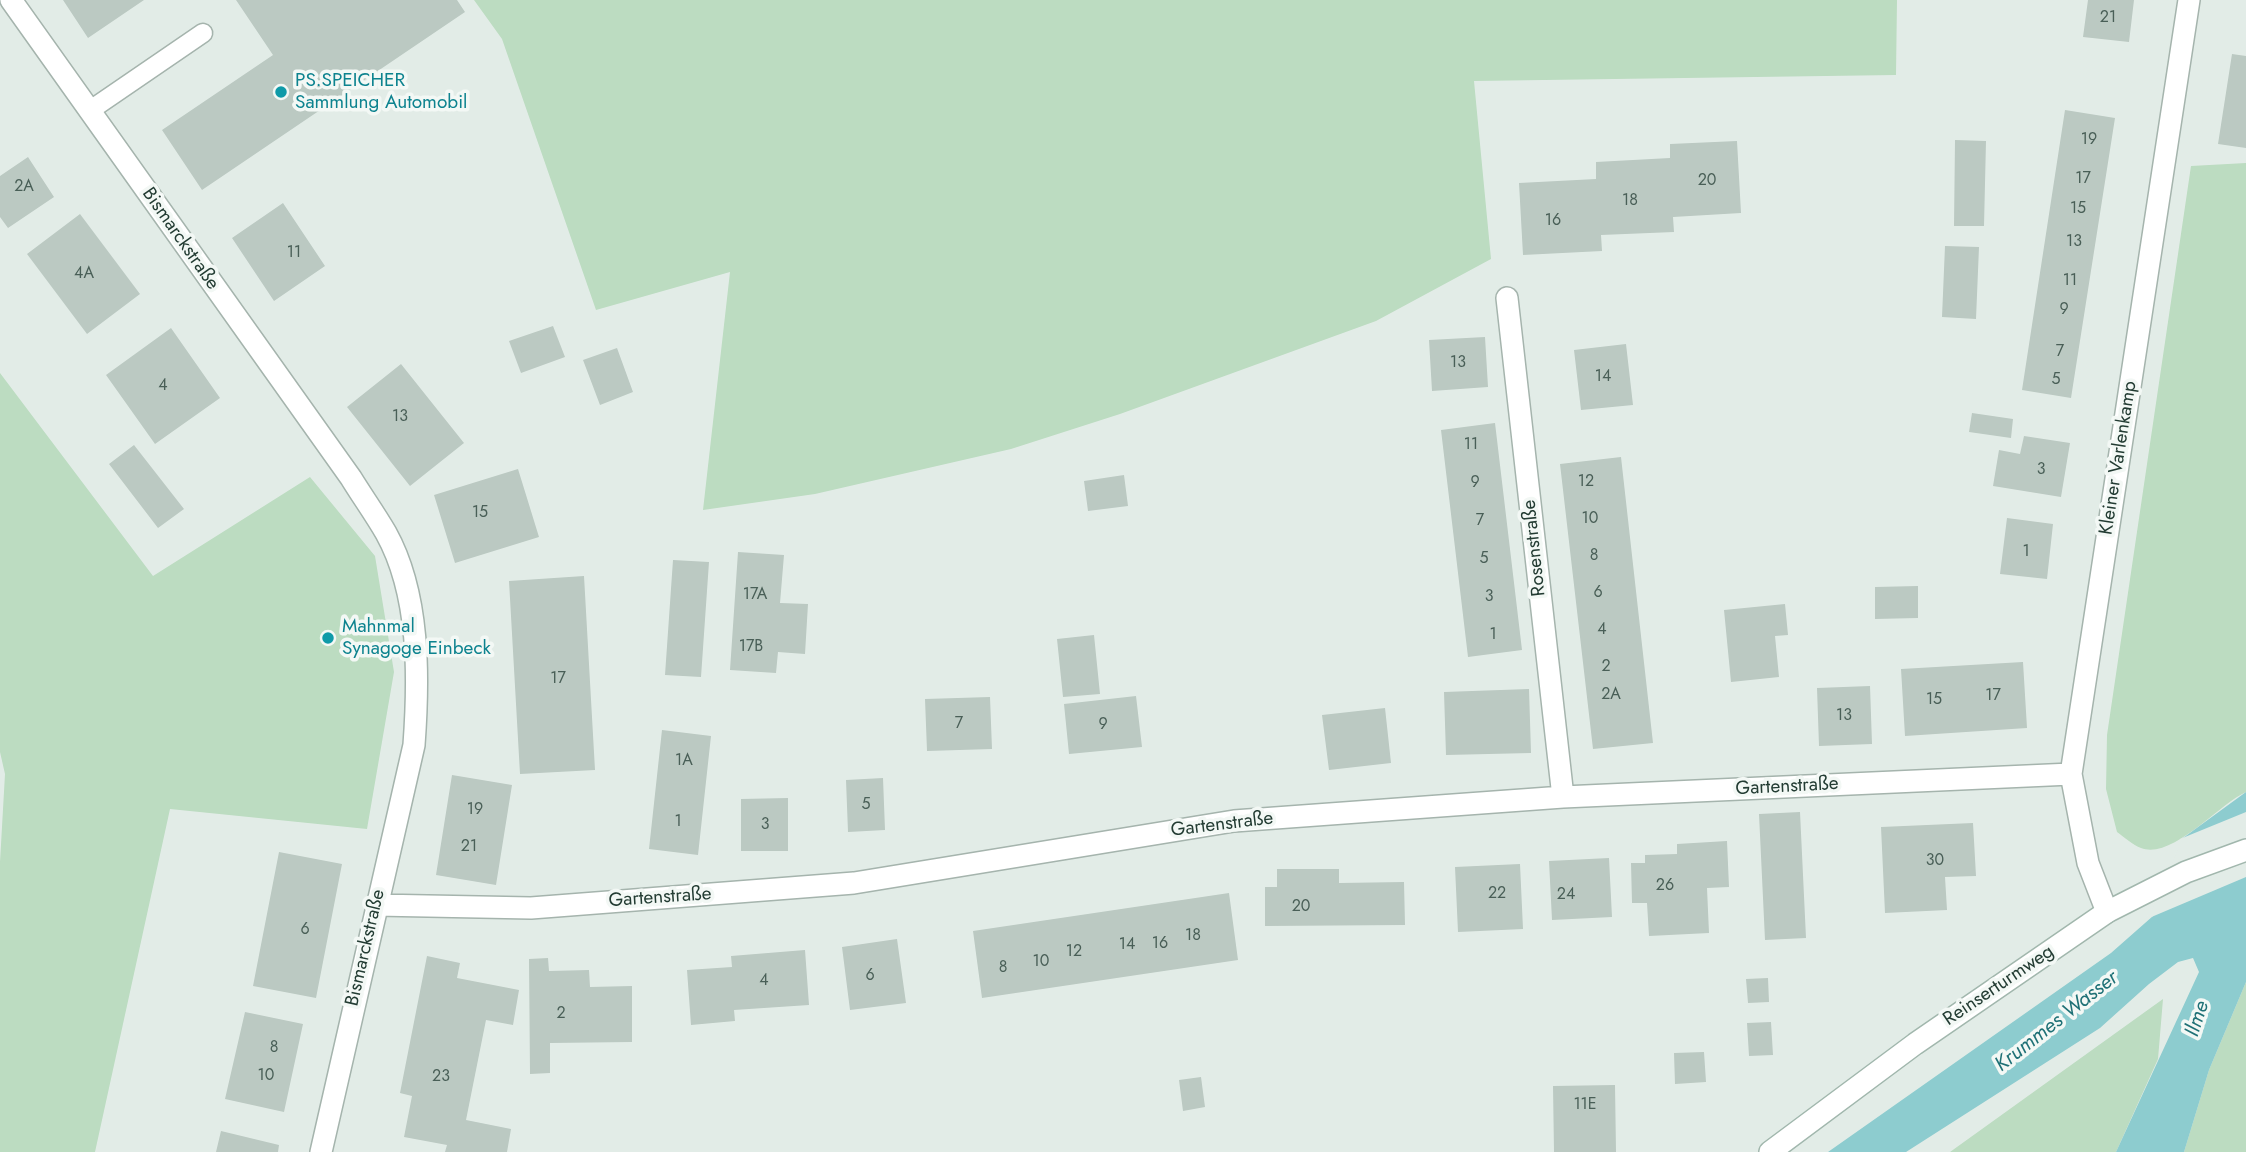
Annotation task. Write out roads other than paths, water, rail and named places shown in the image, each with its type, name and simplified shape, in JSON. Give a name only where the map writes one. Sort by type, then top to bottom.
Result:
[{"type":"street","name":"Bismarckstraße","points":[[11,0],[351,478],[387,535],[409,598],[418,681],[414,745],[321,1152]]},
{"type":"street","name":"Kleiner Varlenkamp","points":[[2107,912],[2088,863],[2071,774],[2189,0]]},
{"type":"street","name":"Rosenstraße","points":[[1507,298],[1563,797]]},
{"type":"street","name":"Gartenstraße","points":[[376,905],[531,908],[854,883],[1234,821],[1563,797],[2071,774]]},
{"type":"street","name":"Reinserturmweg","points":[[1770,1152],[1914,1044],[2107,912],[2186,872],[2246,850]]},
{"type":"lane","points":[[89,111],[203,33]]},
{"type":"water","points":[[2246,792],[2246,982],[2209,1070],[2184,1152],[2116,1152],[2199,972],[2193,958],[2178,962],[2100,1028],[1906,1152],[1828,1152],[2111,953],[2153,916],[2183,838]]},
{"type":"place","name":"PS.SPEICHER Sammlung Automobil","points":[[281,92]]},
{"type":"place","name":"Mahnmal Synagoge Einbeck","points":[[328,638]]},
{"type":"water label","name":"Ilme","points":[[2198,1019]]},
{"type":"water label","name":"Krummes Wasser","points":[[2057,1022]]}]
